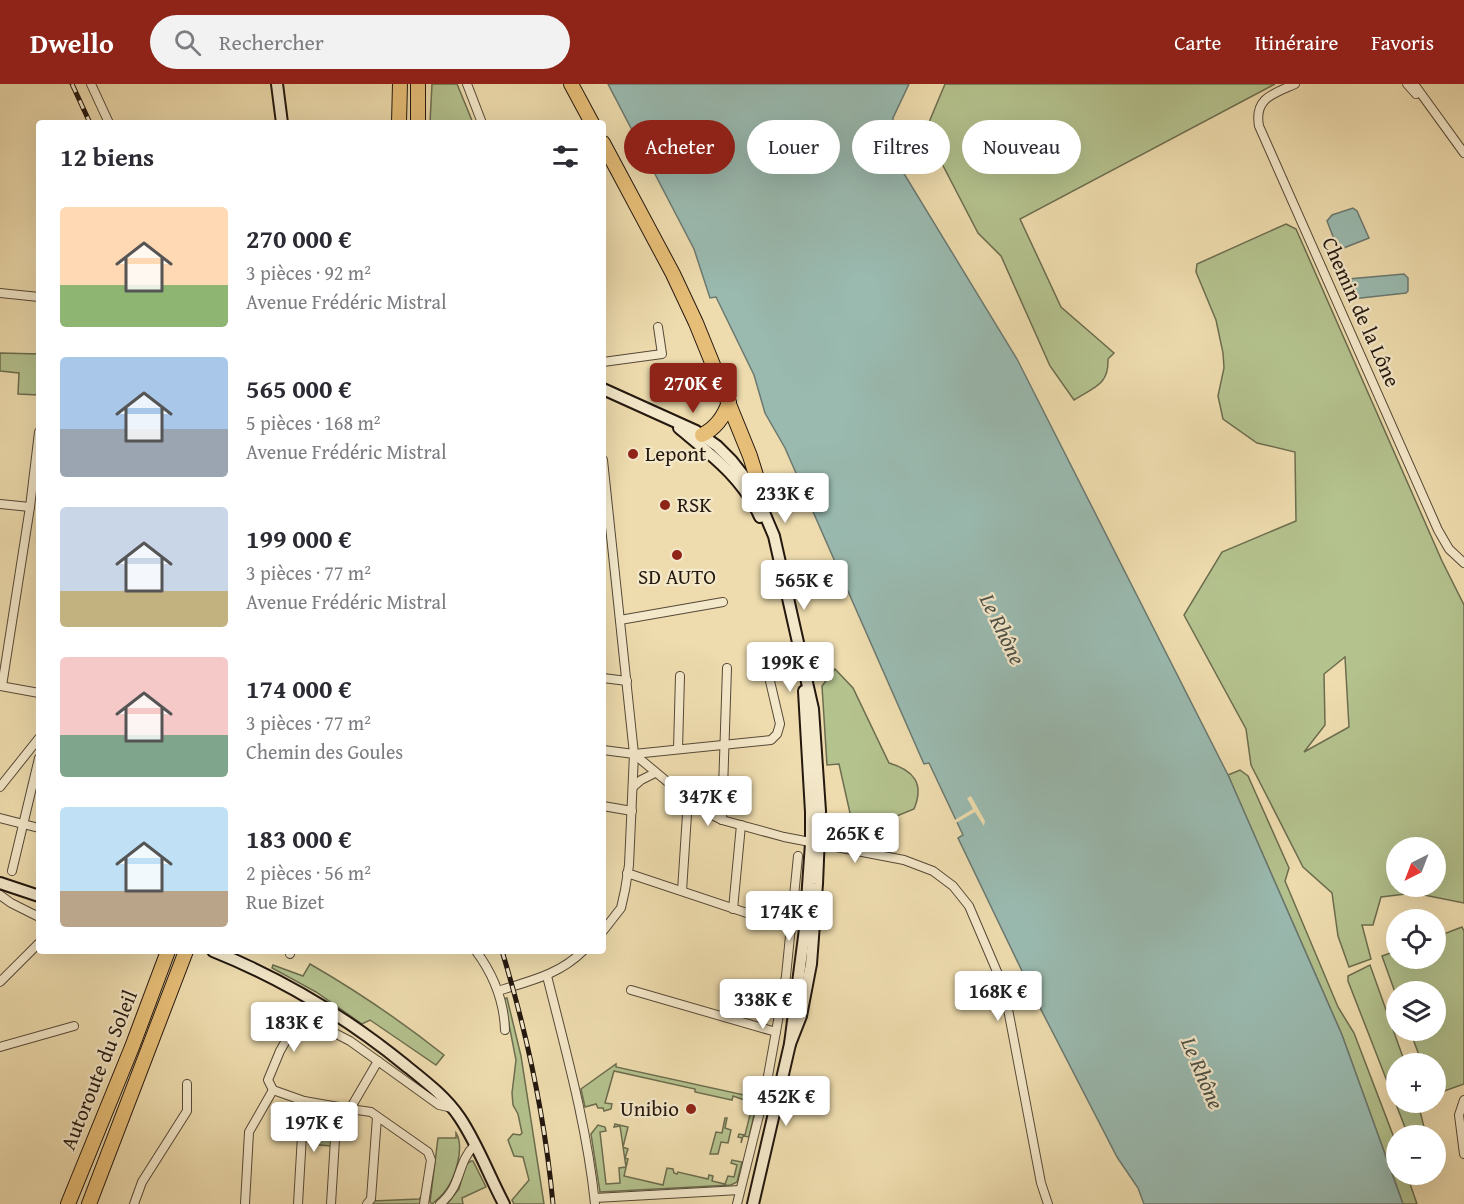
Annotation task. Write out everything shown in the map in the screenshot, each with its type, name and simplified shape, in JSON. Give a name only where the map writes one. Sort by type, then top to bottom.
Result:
[{"type":"highway","points":[[399,120],[400,84]]},
{"type":"highway","points":[[418,84],[418,120]]},
{"type":"highway","points":[[571,84],[590,120]]},
{"type":"highway","points":[[606,149],[681,289],[729,402],[758,482],[760,502]]},
{"type":"highway","points":[[702,435],[720,421],[729,402]]},
{"type":"highway","name":"Autoroute du Soleil","points":[[68,1204],[167,954]]},
{"type":"highway","name":"Autoroute du Soleil","points":[[89,1204],[184,956]]},
{"type":"main road","points":[[277,84],[282,120]]},
{"type":"main road","points":[[606,390],[702,435],[732,461],[749,483],[760,502],[774,536],[803,671],[815,844],[790,1044],[753,1204]]},
{"type":"main road","points":[[671,421],[716,458],[739,483],[758,512],[778,556]]},
{"type":"main road","points":[[0,883],[36,895]]},
{"type":"main road","points":[[220,954],[265,973],[331,1011],[396,1057],[438,1092],[460,1118],[504,1204]]},
{"type":"street","points":[[92,84],[108,120]]},
{"type":"street","points":[[467,84],[481,120]]},
{"type":"street","name":"Chemin de la Lône","points":[[1295,84],[1269,96],[1262,103],[1258,111],[1259,126],[1438,530],[1449,549],[1464,563]]},
{"type":"street","points":[[1407,84],[1430,107]]},
{"type":"street","points":[[1414,84],[1464,153]]},
{"type":"street","points":[[0,293],[36,297]]},
{"type":"street","points":[[606,362],[662,354],[658,327]]},
{"type":"street","points":[[36,457],[1,686],[36,692]]},
{"type":"street","points":[[606,488],[634,754],[627,873],[621,908],[606,926]]},
{"type":"street","points":[[0,504],[30,507]]},
{"type":"street","points":[[620,620],[723,602]]},
{"type":"street","points":[[606,750],[634,754],[771,740],[777,734],[780,724],[766,664]]},
{"type":"street","points":[[722,820],[727,668]]},
{"type":"street","points":[[678,749],[680,676]]},
{"type":"street","points":[[606,678],[627,681]]},
{"type":"street","points":[[0,787],[36,742]]},
{"type":"street","points":[[634,754],[702,810],[722,820],[815,844],[904,860],[933,871],[953,886],[969,906],[1004,988],[1041,1183],[1048,1204]]},
{"type":"street","points":[[12,871],[36,771]]},
{"type":"street","points":[[634,776],[653,771]]},
{"type":"street","points":[[633,787],[653,771]]},
{"type":"street","points":[[682,891],[688,799]]},
{"type":"street","points":[[606,807],[632,811]]},
{"type":"street","points":[[0,818],[36,827]]},
{"type":"street","points":[[734,909],[741,825]]},
{"type":"street","points":[[737,1204],[766,1087],[776,1032],[792,928],[798,856]]},
{"type":"street","points":[[627,873],[792,928]]},
{"type":"street","points":[[0,896],[36,916]]},
{"type":"street","points":[[0,982],[36,946]]},
{"type":"street","points":[[478,954],[498,992],[505,1030]]},
{"type":"street","points":[[498,992],[547,976],[571,963],[581,954]]},
{"type":"street","points":[[547,976],[591,1159],[595,1201],[740,1190]]},
{"type":"street","points":[[631,990],[776,1032]]},
{"type":"street","points":[[292,1011],[350,1041],[439,1105],[452,1108]]},
{"type":"street","points":[[300,1016],[268,1080],[273,1090],[304,1101],[371,1112],[428,1152],[431,1160],[424,1204]]},
{"type":"street","points":[[0,1047],[75,1026]]},
{"type":"street","points":[[350,1109],[378,1061]]},
{"type":"street","points":[[134,1204],[142,1182],[187,1111],[187,1084]]},
{"type":"street","points":[[245,1204],[249,1132],[273,1090]]},
{"type":"street","points":[[1464,1100],[1459,1115],[1464,1155]]},
{"type":"street","points":[[298,1204],[304,1101]]},
{"type":"street","points":[[330,1204],[337,1107]]},
{"type":"street","points":[[367,1204],[371,1199],[377,1116]]},
{"type":"street","points":[[440,1204],[454,1190],[463,1163],[475,1145]]},
{"type":"green space","points":[[432,84],[457,84],[472,120],[430,120]]},
{"type":"green space","points":[[945,84],[1275,84],[1020,219],[1061,307],[1114,353],[1108,359],[1108,368],[1103,380],[1074,400],[1050,366],[1001,256],[978,233],[947,174],[950,174],[950,120],[930,120]]},
{"type":"green space","points":[[1286,224],[1296,229],[1442,561],[1464,605],[1464,903],[1434,897],[1446,897],[1446,837],[1386,837],[1386,896],[1381,897],[1373,925],[1362,925],[1371,959],[1349,967],[1338,936],[1332,893],[1303,867],[1251,765],[1246,729],[1184,615],[1222,552],[1296,521],[1295,452],[1257,443],[1223,419],[1218,396],[1224,368],[1223,353],[1216,320],[1196,272],[1197,264]],"holes":[[[1345,657],[1349,727],[1304,752],[1325,725],[1324,674]]]},
{"type":"green space","points":[[0,353],[36,354],[36,395],[18,394],[19,373],[0,371]]},
{"type":"green space","points":[[835,669],[853,688],[889,763],[905,769],[915,779],[918,792],[914,809],[892,818],[852,822],[839,764],[827,765],[822,686]]},
{"type":"green space","points":[[1240,770],[1248,776],[1289,868],[1285,881],[1338,1007],[1354,1033],[1389,1125],[1386,1125],[1386,1157],[1342,1035],[1228,775]]},
{"type":"green space","points":[[1462,927],[1464,931],[1464,1084],[1446,1090],[1446,1053],[1418,1053],[1414,1041],[1446,1041],[1446,981],[1391,981],[1387,969],[1446,969],[1446,933]]},
{"type":"green space","points":[[1386,955],[1386,967],[1382,956]]},
{"type":"green space","points":[[310,964],[412,1030],[444,1055],[436,1065],[370,1020],[362,1024],[316,992],[272,968],[273,965],[303,976]]},
{"type":"green space","points":[[1370,965],[1386,1010],[1386,1041],[1397,1041],[1401,1053],[1386,1053],[1386,1079],[1348,981],[1348,976]]},
{"type":"green space","points":[[507,998],[521,1056],[544,1204],[514,1204],[512,1200],[529,1180],[523,1157],[514,1156],[508,1140],[513,1134],[522,1133],[518,1114],[513,1105],[516,1060],[504,999]]},
{"type":"green space","points":[[616,1064],[616,1067],[758,1098],[749,1137],[743,1136],[741,1143],[742,1138],[738,1137],[739,1134],[745,1135],[753,1103],[733,1096],[732,1100],[727,1099],[695,1092],[695,1089],[614,1071],[605,1103],[612,1104],[611,1109],[604,1111],[596,1104],[585,1107],[581,1089]]},
{"type":"green space","points":[[312,1110],[334,1113],[331,1146],[309,1144]]},
{"type":"green space","points":[[1399,1113],[1420,1113],[1424,1125],[1404,1125]]},
{"type":"green space","points":[[725,1118],[727,1118],[725,1128],[731,1130],[728,1143],[721,1142],[718,1154],[710,1154],[716,1132],[722,1133]]},
{"type":"green space","points":[[615,1124],[628,1127],[623,1147],[620,1126],[614,1127]]},
{"type":"green space","points":[[598,1125],[605,1127],[606,1131],[600,1132],[606,1184],[620,1183],[619,1168],[626,1167],[623,1147],[628,1149],[625,1158],[628,1159],[624,1176],[663,1185],[667,1168],[673,1169],[677,1174],[678,1172],[708,1179],[709,1175],[713,1176],[712,1181],[725,1184],[728,1176],[734,1177],[737,1165],[731,1163],[732,1160],[742,1162],[737,1182],[731,1185],[600,1192],[591,1134]]},
{"type":"green space","points":[[456,1133],[460,1146],[453,1178],[446,1190],[432,1204],[430,1202],[438,1138],[456,1138]]},
{"type":"green space","points":[[471,1161],[486,1187],[462,1198],[463,1204],[447,1204],[459,1189],[466,1164]]},
{"type":"green space","points":[[1396,1185],[1410,1185],[1417,1204],[1403,1204]]},
{"type":"green space","points":[[422,1196],[421,1204],[371,1204],[373,1201],[419,1199]]},
{"type":"water","name":"Le Rhône","points":[[608,84],[909,84],[893,120],[852,120],[852,174],[904,174],[1017,359],[1228,775],[1342,1035],[1386,1157],[1386,1185],[1396,1185],[1403,1204],[1144,1204],[1138,1188],[1117,1157],[1035,998],[958,838],[963,835],[929,763],[924,764],[785,448],[765,413],[754,375],[716,297],[710,298],[694,249],[655,174],[735,174],[735,120],[627,120]]},
{"type":"water","points":[[1353,208],[1357,211],[1369,238],[1341,249],[1336,244],[1327,221],[1332,215]]},
{"type":"water","points":[[1404,274],[1408,278],[1406,293],[1352,299],[1347,296],[1348,279]]},
{"type":"pier","points":[[971,796],[985,821],[984,826],[975,812],[954,824],[953,821],[973,809],[967,798]]},
{"type":"railway","points":[[72,84],[89,120]]},
{"type":"railway","points":[[503,954],[534,1076],[553,1204]]},
{"type":"place","name":"Lepont","points":[[633,454]]},
{"type":"place","name":"RSK","points":[[665,505]]},
{"type":"place","name":"SD AUTO","points":[[677,555]]},
{"type":"place","name":"Unibio","points":[[691,1109]]}]
